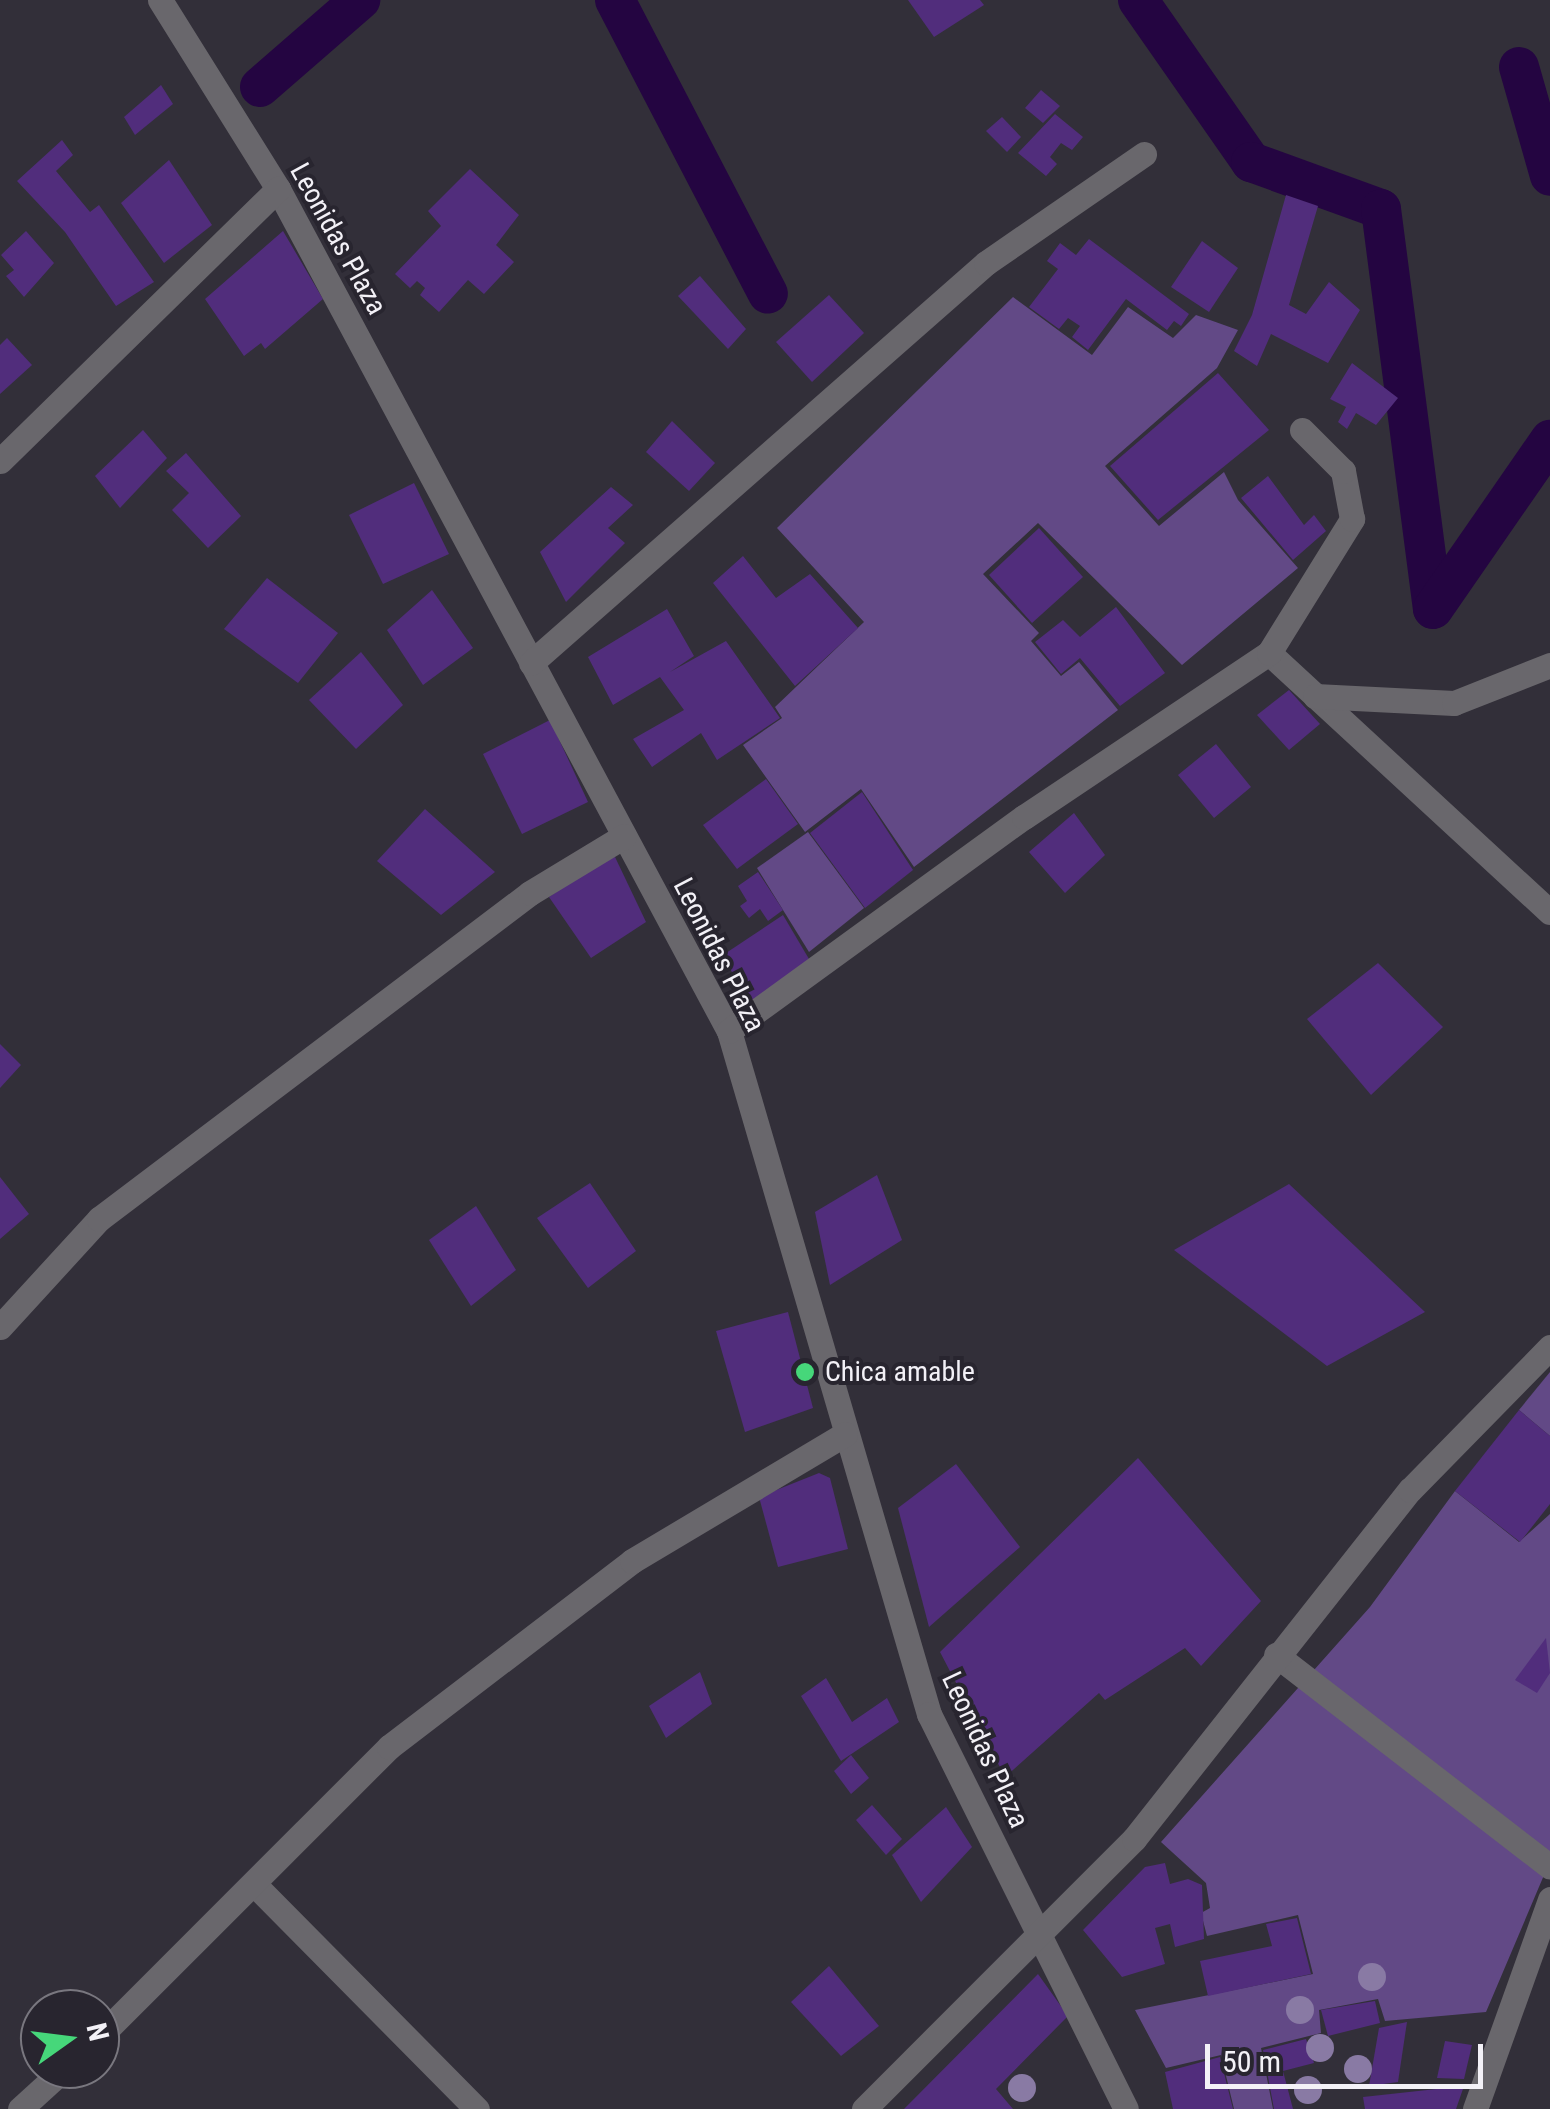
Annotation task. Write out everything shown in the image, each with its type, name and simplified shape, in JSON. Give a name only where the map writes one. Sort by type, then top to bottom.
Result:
[{"type":"street","name":"Leonidas Plaza","points":[[160,0],[278,189],[729,1031],[929,1714],[1126,2109]]},
{"type":"street","points":[[532,663],[986,263],[1144,154]]},
{"type":"street","points":[[0,462],[278,189]]},
{"type":"street","points":[[729,1031],[1024,817],[1268,652],[1352,519],[1344,471],[1302,430]]},
{"type":"street","points":[[1268,652],[1550,912]]},
{"type":"street","points":[[1316,696],[1454,703],[1550,665]]},
{"type":"street","points":[[0,1327],[98,1218],[530,893],[624,836]]},
{"type":"street","points":[[864,2109],[1134,1839],[1410,1490],[1550,1347]]},
{"type":"street","points":[[120,2017],[256,1886],[390,1746],[632,1561],[845,1434]]},
{"type":"street","points":[[1276,1655],[1550,1867]]},
{"type":"street","points":[[256,1886],[477,2109]]},
{"type":"street","points":[[1476,2109],[1550,1900]]},
{"type":"street","points":[[20,2109],[42,2089]]},
{"type":"shaded area","points":[[1013,297],[1092,355],[1128,307],[1173,338],[1196,315],[1238,330],[1217,368],[1105,466],[1159,526],[1224,472],[1238,500],[1298,568],[1182,665],[1038,523],[983,574],[1039,633],[1031,641],[1061,676],[1079,662],[1118,710],[914,867],[861,789],[805,832],[743,745],[782,718],[775,707],[864,622],[777,528]]},
{"type":"shaded area","points":[[808,832],[864,908],[809,952],[757,868]]},
{"type":"shaded area","points":[[1550,1372],[1550,1436],[1519,1410]]},
{"type":"shaded area","points":[[1455,1491],[1519,1542],[1550,1514],[1550,1861],[1486,2012],[1385,2021],[1378,1999],[1319,2010],[1321,2033],[1261,2048],[1273,2109],[1234,2109],[1221,2055],[1166,2068],[1135,2010],[1313,1974],[1298,1915],[1207,1936],[1201,1913],[1210,1908],[1206,1883],[1161,1842],[1370,1607]]},
{"type":"building","points":[[908,0],[980,0],[984,5],[934,37]]},
{"type":"building","points":[[161,85],[173,104],[135,135],[124,117]]},
{"type":"building","points":[[1041,90],[1060,106],[1043,123],[1025,108]]},
{"type":"building","points":[[1055,114],[1083,137],[1072,150],[1061,143],[1050,157],[1057,164],[1046,176],[1018,153]]},
{"type":"building","points":[[1002,117],[1021,137],[1007,152],[986,131]]},
{"type":"building","points":[[62,140],[73,155],[56,171],[90,212],[99,205],[154,282],[116,306],[65,232],[17,181]]},
{"type":"building","points":[[169,160],[212,225],[164,263],[121,203]]},
{"type":"building","points":[[470,169],[519,215],[496,245],[514,262],[484,294],[468,280],[439,312],[420,295],[425,288],[417,281],[410,288],[395,274],[441,226],[428,211]]},
{"type":"building","points":[[1286,195],[1318,206],[1289,305],[1306,314],[1329,282],[1360,310],[1328,363],[1271,334],[1257,366],[1234,351],[1252,315]]},
{"type":"building","points":[[26,231],[54,263],[24,297],[6,276],[14,270],[1,255]]},
{"type":"building","points":[[283,231],[323,299],[265,349],[261,343],[244,356],[205,299]]},
{"type":"building","points":[[1089,239],[1189,314],[1181,326],[1174,321],[1167,330],[1126,299],[1088,350],[1072,337],[1080,326],[1068,318],[1059,329],[1029,307],[1058,269],[1047,261],[1060,243],[1076,255]]},
{"type":"building","points":[[1202,241],[1238,268],[1209,312],[1171,287]]},
{"type":"building","points":[[700,276],[746,329],[728,349],[678,296]]},
{"type":"building","points":[[829,295],[864,333],[812,382],[776,342]]},
{"type":"building","points":[[7,338],[32,365],[0,394],[0,345]]},
{"type":"building","points":[[1352,363],[1398,398],[1376,425],[1356,413],[1347,429],[1338,422],[1346,407],[1330,399]]},
{"type":"building","points":[[1218,373],[1269,430],[1158,520],[1110,466]]},
{"type":"building","points":[[672,421],[715,463],[689,491],[646,452]]},
{"type":"building","points":[[143,430],[167,458],[120,508],[95,476]]},
{"type":"building","points":[[186,453],[241,516],[208,548],[172,510],[189,493],[166,471]]},
{"type":"building","points":[[1268,476],[1304,525],[1314,515],[1326,531],[1293,560],[1241,498]]},
{"type":"building","points":[[414,483],[449,554],[383,584],[349,515]]},
{"type":"building","points":[[611,487],[633,505],[608,528],[625,543],[566,602],[540,552]]},
{"type":"building","points":[[1039,528],[1083,577],[1032,623],[989,575]]},
{"type":"building","points":[[743,556],[776,598],[810,574],[858,628],[795,686],[713,583]]},
{"type":"building","points":[[267,578],[338,633],[298,683],[224,629]]},
{"type":"building","points":[[432,590],[473,648],[423,685],[387,630]]},
{"type":"building","points":[[1116,607],[1165,673],[1120,706],[1080,658],[1061,674],[1035,642],[1063,620],[1080,637]]},
{"type":"building","points":[[667,609],[694,656],[670,672],[726,641],[780,718],[717,760],[701,733],[652,767],[633,739],[684,710],[660,677],[613,705],[588,657]]},
{"type":"building","points":[[361,652],[403,705],[356,749],[309,700]]},
{"type":"building","points":[[1289,690],[1320,724],[1289,750],[1257,715]]},
{"type":"building","points":[[550,720],[588,802],[522,834],[483,754]]},
{"type":"building","points":[[1216,744],[1251,787],[1214,818],[1178,775]]},
{"type":"building","points":[[766,779],[798,824],[737,869],[703,825]]},
{"type":"building","points":[[862,792],[913,870],[865,908],[810,833]]},
{"type":"building","points":[[425,809],[495,872],[441,915],[377,861]]},
{"type":"building","points":[[1074,813],[1105,855],[1065,893],[1029,852]]},
{"type":"building","points":[[615,857],[646,922],[591,958],[549,897],[602,860]]},
{"type":"building","points":[[758,872],[783,910],[768,921],[760,909],[749,918],[740,906],[747,901],[738,886]]},
{"type":"building","points":[[783,915],[809,959],[749,1005],[723,955]]},
{"type":"building","points":[[1378,963],[1443,1027],[1371,1095],[1307,1019]]},
{"type":"building","points":[[0,1044],[21,1065],[0,1088]]},
{"type":"building","points":[[877,1175],[902,1240],[830,1285],[815,1212]]},
{"type":"building","points":[[0,1177],[29,1214],[0,1239]]},
{"type":"building","points":[[590,1183],[636,1251],[588,1288],[537,1218]]},
{"type":"building","points":[[1289,1184],[1425,1312],[1327,1366],[1174,1250]]},
{"type":"building","points":[[476,1206],[516,1270],[471,1306],[429,1240]]},
{"type":"building","points":[[788,1312],[813,1408],[745,1432],[716,1331]]},
{"type":"building","points":[[1519,1410],[1550,1436],[1550,1504],[1520,1542],[1455,1491]]},
{"type":"building","points":[[1138,1458],[1261,1601],[1201,1666],[1185,1648],[1105,1700],[1099,1693],[1005,1777],[940,1652]]},
{"type":"building","points":[[956,1464],[1020,1547],[929,1627],[898,1508]]},
{"type":"building","points":[[819,1473],[830,1478],[848,1549],[778,1567],[759,1497]]},
{"type":"building","points":[[1546,1638],[1550,1673],[1537,1693],[1515,1680]]},
{"type":"building","points":[[700,1672],[712,1704],[666,1738],[649,1706]]},
{"type":"building","points":[[826,1678],[852,1722],[887,1698],[899,1722],[841,1761],[801,1696]]},
{"type":"building","points":[[851,1755],[869,1778],[851,1794],[834,1771]]},
{"type":"building","points":[[872,1805],[902,1839],[886,1855],[856,1820]]},
{"type":"building","points":[[946,1807],[972,1847],[921,1902],[892,1855]]},
{"type":"building","points":[[1165,1863],[1170,1884],[1188,1879],[1202,1885],[1204,1939],[1175,1947],[1170,1924],[1155,1928],[1165,1964],[1122,1977],[1083,1930],[1145,1867]]},
{"type":"building","points":[[1297,1918],[1311,1974],[1208,1996],[1200,1961],[1272,1946],[1266,1924]]},
{"type":"building","points":[[829,1966],[879,2026],[841,2056],[791,2002]]},
{"type":"building","points":[[1038,1974],[1068,2016],[996,2089],[1013,2109],[904,2109]]},
{"type":"building","points":[[1375,2001],[1380,2023],[1328,2036],[1321,2010]]},
{"type":"building","points":[[1407,2022],[1398,2082],[1369,2086],[1379,2028]]},
{"type":"building","points":[[1306,2039],[1314,2063],[1283,2071],[1293,2109],[1274,2109],[1263,2050]]},
{"type":"building","points":[[1445,2041],[1472,2045],[1464,2079],[1437,2078]]},
{"type":"building","points":[[1220,2057],[1233,2109],[1173,2109],[1165,2072]]},
{"type":"building","points":[[1464,2086],[1456,2109],[1365,2109],[1363,2097]]},
{"type":"waterway","points":[[260,87],[360,0]]},
{"type":"waterway","points":[[615,0],[768,294]]},
{"type":"waterway","points":[[1138,0],[1251,162],[1381,209],[1433,609],[1550,440]]},
{"type":"waterway","points":[[1519,67],[1550,176]]},
{"type":"place","name":"Chica amable","points":[[805,1372]]}]
